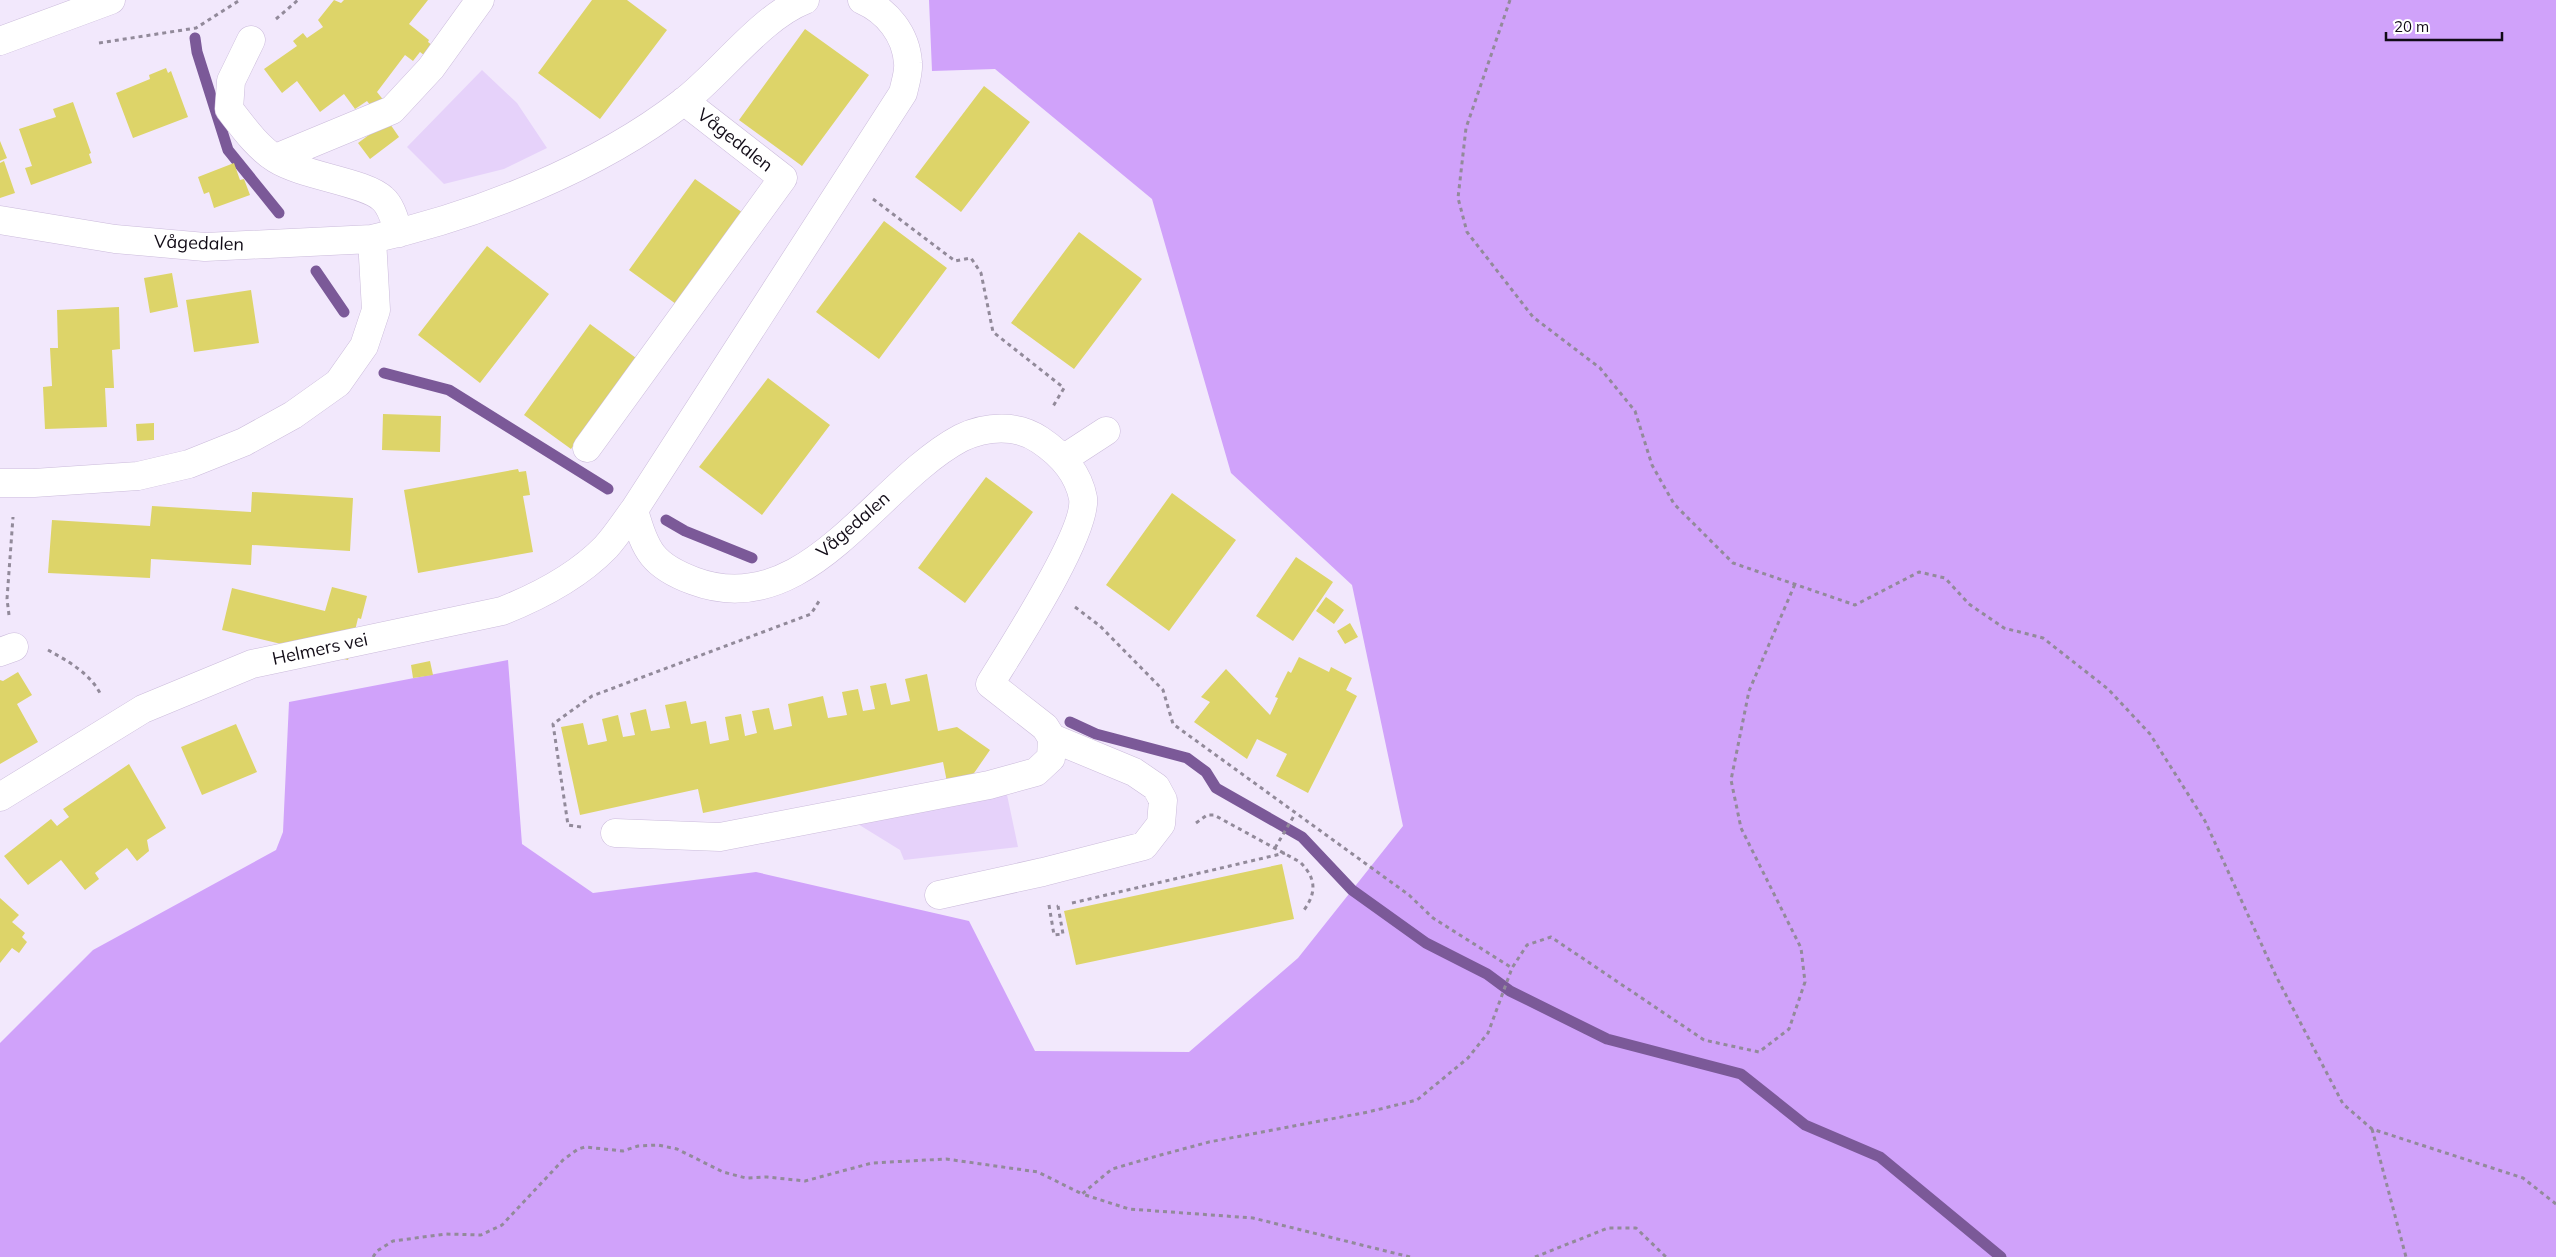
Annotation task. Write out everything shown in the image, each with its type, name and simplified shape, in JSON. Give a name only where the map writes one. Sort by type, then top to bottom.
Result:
[{"type":"street","points":[[0,41],[111,0]]},
{"type":"street","points":[[276,158],[392,110],[431,68],[480,0]]},
{"type":"street","name":"Vågedalen","points":[[0,220],[115,239],[205,247],[372,239],[399,234],[538,186],[636,135],[684,101],[768,24],[794,4],[805,0]]},
{"type":"street","points":[[634,510],[903,94],[908,63],[900,32],[878,7],[862,0]]},
{"type":"street","points":[[251,40],[231,81],[229,109],[250,136],[276,158],[307,173],[366,189],[383,198],[390,210],[399,234]]},
{"type":"street","name":"Vågedalen","points":[[587,448],[783,178],[684,101]]},
{"type":"street","points":[[0,483],[34,483],[138,476],[189,464],[244,442],[294,415],[338,383],[364,346],[376,310],[372,239]]},
{"type":"street","name":"Vågedalen","points":[[634,510],[641,538],[652,557],[676,575],[708,587],[748,589],[783,580],[827,552],[920,466],[961,438],[984,429],[1006,428],[1034,436],[1058,452],[1076,476],[1083,500],[1079,526],[1065,564],[1048,587],[990,684],[1049,733],[1134,772],[1156,787],[1164,800],[1161,824],[1144,846],[1084,855],[993,888],[938,895]]},
{"type":"street","points":[[1063,459],[1106,431]]},
{"type":"street","name":"Helmers vei","points":[[0,797],[143,709],[252,664],[502,611],[537,597],[577,572],[606,547],[634,510]]},
{"type":"street","points":[[615,833],[720,837],[989,784],[1036,772],[1051,758],[1049,733]]},
{"type":"path","points":[[95,44],[196,28],[240,0]]},
{"type":"path","points":[[1510,0],[1466,128],[1458,198],[1468,232],[1533,317],[1600,368],[1635,411],[1652,465],[1674,504],[1733,563],[1855,605],[1919,572],[1945,578],[1969,604],[2004,628],[2043,638],[2108,689],[2150,734],[2205,821],[2276,976],[2343,1104],[2372,1129],[2523,1178],[2556,1204]]},
{"type":"path","points":[[878,202],[955,261],[971,258],[981,273],[993,332],[1064,388],[1034,436]]},
{"type":"path","points":[[8,607],[13,510]]},
{"type":"path","points":[[615,833],[568,825],[553,724],[592,696],[811,614],[828,585],[827,552]]},
{"type":"path","points":[[1082,1194],[1112,1169],[1157,1156],[1209,1142],[1368,1112],[1417,1100],[1468,1058],[1488,1033],[1512,968],[1527,945],[1551,937],[1704,1040],[1760,1052],[1789,1029],[1805,982],[1801,948],[1741,828],[1730,780],[1749,691],[1795,584]]},
{"type":"path","points":[[1088,616],[1163,690],[1173,724],[1409,895],[1432,918],[1512,968]]},
{"type":"path","points":[[7,649],[47,649],[71,663],[96,685],[108,708],[106,731]]},
{"type":"path","points":[[1189,828],[1207,815],[1214,814],[1300,862],[1313,878],[1313,894],[1304,910]]},
{"type":"path","points":[[1276,847],[1295,814]]},
{"type":"path","points":[[1047,898],[1054,935],[1063,934],[1058,906],[1285,854]]},
{"type":"path","points":[[2372,1129],[2406,1257]]},
{"type":"path","points":[[373,1257],[377,1251],[393,1240],[446,1234],[481,1235],[502,1224],[563,1160],[578,1148],[623,1151],[638,1146],[658,1145],[677,1149],[723,1172],[746,1178],[766,1177],[805,1181],[872,1163],[946,1159],[1038,1172],[1082,1194],[1129,1210],[1253,1218],[1410,1257]]},
{"type":"path","points":[[1535,1257],[1608,1228],[1636,1228],[1666,1257]]},
{"type":"shaded area","points":[[929,0],[2556,0],[2556,1257],[0,1257],[0,1043],[93,950],[276,850],[283,832],[289,702],[508,660],[522,844],[593,893],[756,872],[969,921],[1035,1051],[1189,1052],[1298,958],[1403,826],[1352,585],[1231,473],[1152,199],[995,69],[932,71]]},
{"type":"shaded area","points":[[482,70],[517,103],[547,148],[504,169],[444,184],[407,147]]},
{"type":"shaded area","points":[[1006,790],[1018,847],[904,860],[900,850],[853,821]]},
{"type":"building","points":[[334,0],[341,3],[344,0],[428,0],[409,24],[437,49],[429,59],[420,52],[413,61],[405,55],[377,92],[385,102],[374,110],[367,101],[355,109],[344,94],[320,112],[297,81],[282,93],[264,69],[297,46],[293,41],[303,33],[307,38],[323,27],[318,20]]},
{"type":"building","points":[[592,0],[627,0],[667,30],[600,119],[538,73]]},
{"type":"building","points":[[805,29],[869,75],[802,166],[739,120]]},
{"type":"building","points":[[166,68],[168,73],[171,71],[188,117],[133,138],[116,93],[150,79],[149,75]]},
{"type":"building","points":[[984,86],[1030,122],[961,212],[915,177]]},
{"type":"building","points":[[73,102],[91,153],[89,154],[92,163],[31,185],[25,168],[32,166],[19,129],[56,117],[53,109]]},
{"type":"building","points":[[388,121],[399,137],[370,159],[358,143]]},
{"type":"building","points":[[0,141],[7,158],[0,161]]},
{"type":"building","points":[[4,161],[15,193],[0,198],[0,163]]},
{"type":"building","points":[[234,163],[240,180],[244,179],[250,195],[214,208],[209,192],[204,194],[198,177]]},
{"type":"building","points":[[695,179],[743,213],[676,304],[629,270]]},
{"type":"building","points":[[884,221],[947,268],[879,359],[816,312]]},
{"type":"building","points":[[1079,232],[1142,279],[1074,369],[1011,323]]},
{"type":"building","points":[[487,246],[549,294],[480,383],[418,335]]},
{"type":"building","points":[[172,273],[178,307],[150,313],[144,278]]},
{"type":"building","points":[[251,290],[259,343],[194,352],[186,300]]},
{"type":"building","points":[[119,307],[120,349],[112,350],[114,388],[105,388],[107,427],[45,429],[43,387],[52,386],[50,348],[58,348],[57,310]]},
{"type":"building","points":[[590,324],[636,358],[571,449],[524,415]]},
{"type":"building","points":[[768,378],[830,425],[762,515],[699,467]]},
{"type":"building","points":[[383,414],[441,416],[440,452],[382,450]]},
{"type":"building","points":[[154,423],[154,440],[137,441],[136,424]]},
{"type":"building","points":[[518,469],[519,472],[526,471],[530,495],[523,496],[533,552],[418,573],[404,490]]},
{"type":"building","points":[[986,477],[1033,512],[965,603],[918,568]]},
{"type":"building","points":[[252,492],[353,498],[350,551],[252,545],[251,565],[151,559],[150,578],[48,573],[52,520],[150,526],[152,506],[251,512]]},
{"type":"building","points":[[1172,493],[1236,540],[1169,631],[1106,585]]},
{"type":"building","points":[[1296,557],[1333,582],[1293,641],[1256,616]]},
{"type":"building","points":[[332,587],[367,596],[361,619],[358,618],[348,660],[222,630],[232,588],[325,611]]},
{"type":"building","points":[[1326,597],[1344,610],[1334,624],[1316,611]]},
{"type":"building","points":[[1350,623],[1358,637],[1345,644],[1337,631]]},
{"type":"building","points":[[1299,657],[1329,672],[1331,667],[1352,678],[1346,690],[1357,696],[1308,793],[1276,776],[1287,754],[1257,739],[1247,759],[1194,722],[1210,702],[1201,697],[1226,669],[1270,715],[1278,698],[1275,697],[1288,671],[1291,673]]},
{"type":"building","points":[[430,661],[433,675],[413,678],[411,665]]},
{"type":"building","points":[[18,672],[32,695],[17,704],[38,742],[0,764],[0,680],[3,681]]},
{"type":"building","points":[[927,674],[938,731],[957,727],[990,750],[972,776],[947,782],[943,762],[703,813],[698,789],[580,815],[561,727],[583,723],[588,745],[607,741],[602,719],[618,715],[623,737],[635,735],[630,713],[646,709],[651,731],[670,728],[665,705],[686,701],[691,724],[706,721],[710,744],[729,740],[725,717],[741,714],[745,736],[757,733],[752,711],[769,708],[774,730],[792,726],[788,704],[823,696],[828,718],[847,715],[842,692],[858,689],[863,711],[875,709],[870,686],[886,683],[891,705],[910,701],[905,679]]},
{"type":"building","points":[[236,724],[257,772],[202,795],[181,747]]},
{"type":"building","points":[[129,764],[166,828],[147,840],[149,851],[137,861],[127,848],[95,873],[99,879],[85,890],[61,860],[28,885],[4,856],[51,819],[57,826],[69,817],[63,809]]},
{"type":"building","points":[[1282,864],[1294,919],[1076,965],[1064,911]]},
{"type":"building","points":[[0,898],[19,915],[12,922],[25,933],[22,937],[27,942],[19,953],[12,948],[0,963]]},
{"type":"waterway","points":[[195,38],[197,52],[228,150],[279,213]]},
{"type":"waterway","points":[[316,271],[344,312]]},
{"type":"waterway","points":[[384,373],[449,390],[608,489]]},
{"type":"waterway","points":[[666,520],[685,531],[752,558]]},
{"type":"waterway","points":[[1070,722],[1096,734],[1187,758],[1206,772],[1216,788],[1302,837],[1352,890],[1426,943],[1487,974],[1510,991],[1607,1039],[1741,1074],[1805,1125],[1880,1157],[2001,1257]]}]
